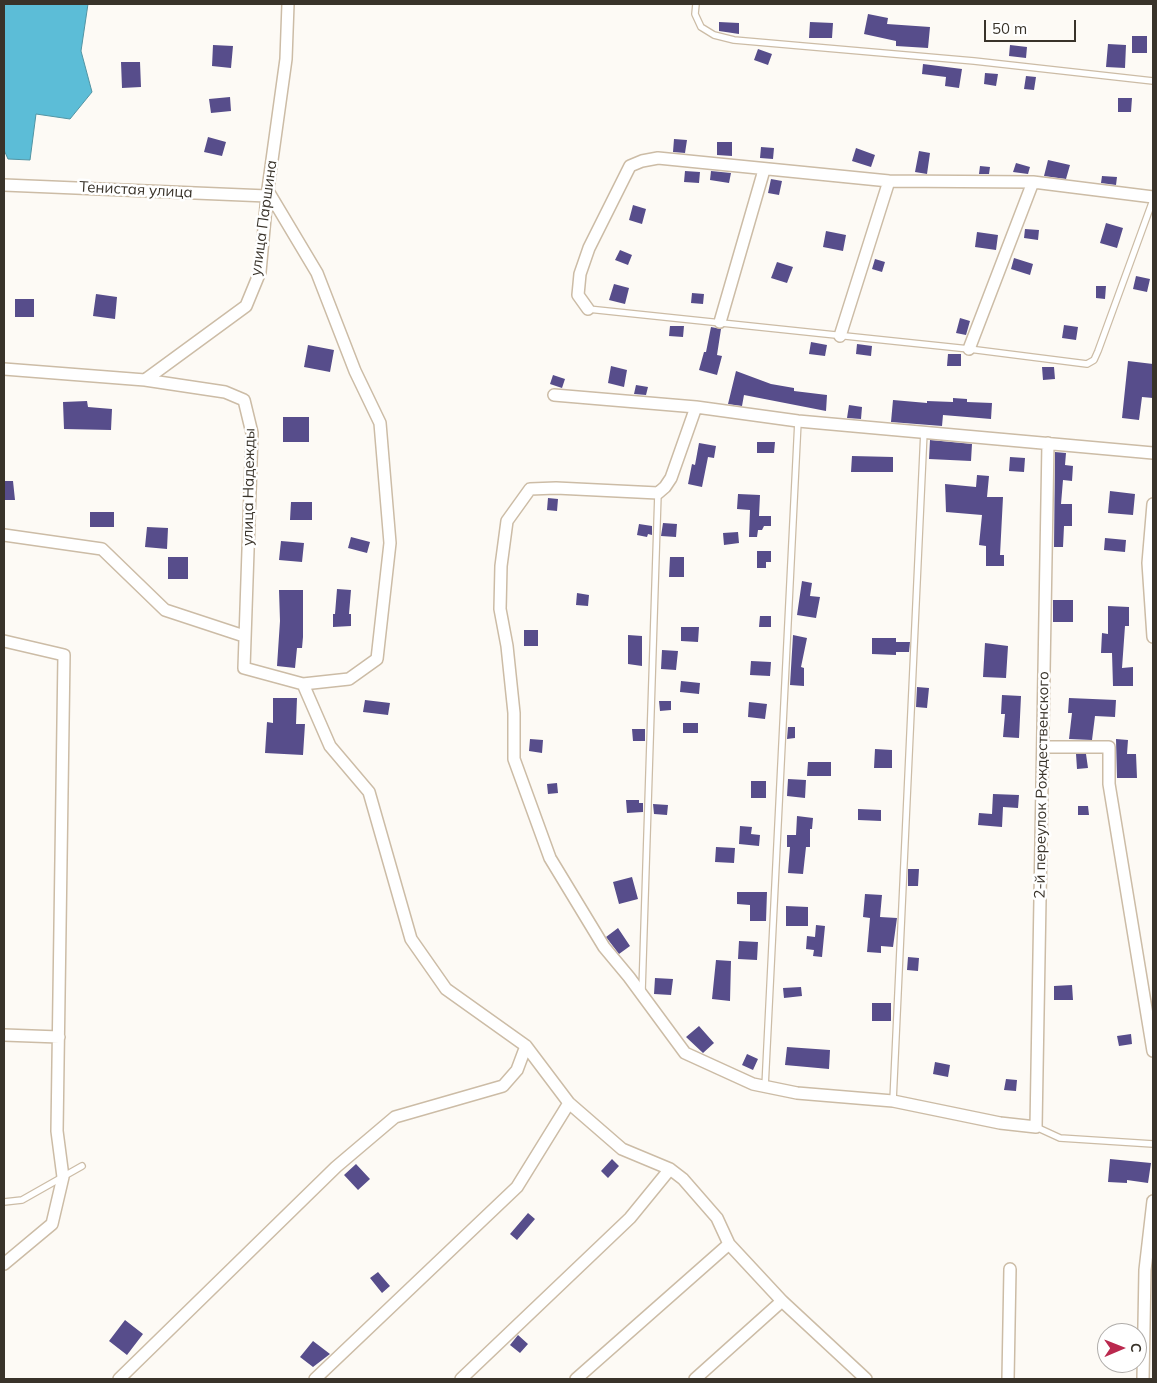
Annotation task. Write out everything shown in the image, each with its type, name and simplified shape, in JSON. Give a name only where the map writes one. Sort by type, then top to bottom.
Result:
[{"type":"street","name":"улица Паршина","points":[[145,380],[246,306],[260,272],[268,194],[286,59],[288,4]]},
{"type":"street","points":[[588,310],[578,295],[580,274],[589,248],[630,166],[658,158],[889,181],[1033,182],[1153,198]]},
{"type":"street","points":[[720,322],[764,170]]},
{"type":"street","points":[[840,336],[889,181]]},
{"type":"street","points":[[969,349],[1033,182]]},
{"type":"street","name":"Тенистая улица","points":[[4,185],[268,194]]},
{"type":"street","points":[[268,194],[317,273],[355,371],[380,423],[390,543],[377,659],[350,679],[303,684],[330,746],[369,792],[411,939],[446,989],[526,1046],[569,1103],[622,1149],[670,1169],[683,1179],[717,1218],[729,1244],[782,1302],[866,1379]]},
{"type":"street","name":"улица Надежды","points":[[4,369],[145,380],[225,392],[244,400],[252,433],[244,668],[303,684]]},
{"type":"street","points":[[554,395],[696,407],[798,421],[1153,453]]},
{"type":"street","points":[[696,407],[671,478],[666,487],[658,493],[556,488],[530,489],[507,521],[501,566],[500,609],[508,646],[514,713],[514,760],[550,858],[604,947],[685,1053],[753,1084],[797,1094],[893,1101],[1000,1123],[1036,1128]]},
{"type":"street","name":"2-й переулок Рождественского","points":[[1036,1128],[1048,443]]},
{"type":"street","points":[[1153,504],[1148,563],[1153,637]]},
{"type":"street","points":[[4,535],[102,549],[165,610],[244,636]]},
{"type":"street","points":[[4,641],[64,655],[57,1131],[63,1177],[52,1224],[4,1264]]},
{"type":"street","points":[[1044,746],[1109,747],[1109,784],[1153,1051]]},
{"type":"street","points":[[4,1035],[58,1037]]},
{"type":"street","points":[[119,1379],[336,1167],[395,1117],[503,1086],[517,1070],[526,1046]]},
{"type":"street","points":[[315,1379],[517,1187],[569,1103]]},
{"type":"street","points":[[461,1379],[630,1218],[670,1169]]},
{"type":"street","points":[[1143,1379],[1145,1270],[1153,1201]]},
{"type":"street","points":[[576,1379],[729,1244]]},
{"type":"street","points":[[1008,1379],[1010,1269]]},
{"type":"street","points":[[695,1379],[782,1302]]},
{"type":"lane","points":[[696,4],[695,14],[701,27],[714,35],[734,40],[974,62],[1153,82]]},
{"type":"lane","points":[[588,310],[720,322],[1087,364],[1094,360],[1153,198]]},
{"type":"lane","points":[[765,1086],[798,421]]},
{"type":"lane","points":[[893,1101],[924,431]]},
{"type":"lane","points":[[642,996],[658,493]]},
{"type":"lane","points":[[1036,1128],[1060,1138],[1153,1144]]},
{"type":"lane","points":[[4,1202],[22,1200],[82,1166]]},
{"type":"water","points":[[4,4],[88,4],[81,51],[92,92],[70,119],[36,114],[30,160],[8,159],[4,150]]},
{"type":"building","points":[[868,14],[888,18],[887,24],[930,27],[928,48],[896,46],[896,41],[864,34]]},
{"type":"building","points":[[719,22],[739,23],[739,34],[719,31]]},
{"type":"building","points":[[810,22],[833,23],[832,38],[809,38]]},
{"type":"building","points":[[1132,36],[1147,36],[1147,53],[1132,53]]},
{"type":"building","points":[[1108,44],[1126,45],[1125,68],[1106,67]]},
{"type":"building","points":[[213,45],[233,46],[231,68],[212,66]]},
{"type":"building","points":[[1010,45],[1027,47],[1026,58],[1009,56]]},
{"type":"building","points":[[758,49],[772,54],[768,65],[754,60]]},
{"type":"building","points":[[121,62],[140,62],[141,87],[122,88]]},
{"type":"building","points":[[923,64],[962,69],[959,88],[945,86],[946,77],[922,74]]},
{"type":"building","points":[[985,73],[998,74],[996,86],[984,84]]},
{"type":"building","points":[[1026,76],[1036,77],[1034,90],[1024,89]]},
{"type":"building","points":[[230,97],[231,111],[211,113],[209,99]]},
{"type":"building","points":[[1118,98],[1132,98],[1131,112],[1118,112]]},
{"type":"building","points":[[208,137],[226,142],[222,156],[204,152]]},
{"type":"building","points":[[674,139],[687,140],[685,153],[673,152]]},
{"type":"building","points":[[717,142],[732,142],[732,156],[717,155]]},
{"type":"building","points":[[761,147],[774,148],[773,159],[760,158]]},
{"type":"building","points":[[856,148],[875,155],[871,167],[852,161]]},
{"type":"building","points":[[919,151],[930,153],[927,174],[915,172]]},
{"type":"building","points":[[1048,160],[1070,165],[1066,179],[1044,176]]},
{"type":"building","points":[[1016,163],[1030,167],[1028,174],[1013,172]]},
{"type":"building","points":[[980,166],[990,167],[989,174],[979,174]]},
{"type":"building","points":[[685,171],[700,172],[699,183],[684,182]]},
{"type":"building","points":[[711,171],[731,173],[729,183],[710,180]]},
{"type":"building","points":[[1102,176],[1117,177],[1116,185],[1101,183]]},
{"type":"building","points":[[771,179],[782,181],[779,195],[768,193]]},
{"type":"building","points":[[633,205],[646,209],[642,224],[629,220]]},
{"type":"building","points":[[1106,223],[1123,228],[1117,248],[1100,243]]},
{"type":"building","points":[[1025,229],[1039,230],[1038,240],[1024,238]]},
{"type":"building","points":[[826,231],[846,235],[843,251],[823,247]]},
{"type":"building","points":[[977,232],[998,235],[996,250],[975,247]]},
{"type":"building","points":[[620,250],[632,255],[628,265],[615,260]]},
{"type":"building","points":[[1014,258],[1033,264],[1030,275],[1011,269]]},
{"type":"building","points":[[875,259],[885,262],[882,272],[872,269]]},
{"type":"building","points":[[777,262],[793,267],[787,283],[771,278]]},
{"type":"building","points":[[1136,276],[1150,279],[1147,292],[1133,289]]},
{"type":"building","points":[[614,284],[629,288],[625,304],[609,300]]},
{"type":"building","points":[[1096,286],[1106,286],[1105,299],[1096,298]]},
{"type":"building","points":[[692,293],[704,294],[703,304],[691,303]]},
{"type":"building","points":[[96,294],[117,297],[115,319],[93,316]]},
{"type":"building","points":[[15,299],[34,299],[34,317],[15,317]]},
{"type":"building","points":[[960,318],[970,321],[966,335],[956,333]]},
{"type":"building","points":[[1064,325],[1078,327],[1076,340],[1062,338]]},
{"type":"building","points":[[670,326],[684,326],[683,337],[669,336]]},
{"type":"building","points":[[711,327],[721,329],[717,355],[722,356],[717,375],[699,370],[704,352],[706,352]]},
{"type":"building","points":[[811,342],[827,345],[825,356],[809,354]]},
{"type":"building","points":[[857,344],[872,346],[871,356],[856,354]]},
{"type":"building","points":[[308,345],[334,350],[330,372],[304,367]]},
{"type":"building","points":[[948,354],[961,354],[961,366],[947,366]]},
{"type":"building","points":[[1128,361],[1153,364],[1153,398],[1142,397],[1139,420],[1122,418]]},
{"type":"building","points":[[611,366],[627,370],[624,387],[608,383]]},
{"type":"building","points":[[1042,367],[1054,367],[1055,379],[1043,380]]},
{"type":"building","points":[[736,371],[771,384],[794,388],[794,391],[827,395],[826,411],[744,395],[742,406],[728,404]]},
{"type":"building","points":[[553,375],[565,379],[562,388],[550,384]]},
{"type":"building","points":[[636,385],[648,387],[646,395],[634,394]]},
{"type":"building","points":[[953,398],[967,399],[967,402],[992,403],[991,419],[943,415],[942,426],[891,422],[893,400],[927,403],[927,401],[953,402]]},
{"type":"building","points":[[87,401],[88,407],[112,409],[111,430],[64,429],[63,402]]},
{"type":"building","points":[[849,405],[862,407],[861,419],[847,418]]},
{"type":"building","points":[[283,417],[309,417],[309,442],[283,442]]},
{"type":"building","points":[[930,440],[972,444],[971,461],[929,459]]},
{"type":"building","points":[[757,442],[775,442],[774,453],[757,453]]},
{"type":"building","points":[[699,443],[716,446],[714,458],[708,457],[702,487],[688,484],[692,464],[695,465]]},
{"type":"building","points":[[1055,452],[1066,453],[1065,465],[1073,466],[1072,481],[1063,480],[1061,504],[1072,504],[1072,526],[1064,526],[1063,547],[1054,547]]},
{"type":"building","points":[[852,456],[893,457],[893,472],[851,472]]},
{"type":"building","points":[[1010,457],[1025,458],[1024,472],[1009,471]]},
{"type":"building","points":[[977,475],[989,476],[987,497],[1003,497],[1000,555],[1004,555],[1004,566],[986,566],[986,546],[979,545],[982,515],[946,512],[945,484],[976,487]]},
{"type":"building","points":[[4,481],[13,481],[15,500],[4,500]]},
{"type":"building","points":[[1110,491],[1135,494],[1133,515],[1108,513]]},
{"type":"building","points":[[738,494],[760,495],[759,516],[771,516],[771,526],[764,526],[762,530],[758,530],[757,537],[749,537],[750,510],[737,509]]},
{"type":"building","points":[[548,498],[558,499],[557,511],[547,510]]},
{"type":"building","points":[[291,502],[312,502],[312,520],[290,520]]},
{"type":"building","points":[[90,512],[114,512],[114,527],[90,527]]},
{"type":"building","points":[[663,523],[677,524],[676,537],[661,536]]},
{"type":"building","points":[[639,524],[652,526],[652,535],[648,534],[647,537],[637,535]]},
{"type":"building","points":[[147,527],[168,528],[167,549],[145,547]]},
{"type":"building","points":[[738,532],[739,543],[724,545],[723,533]]},
{"type":"building","points":[[351,537],[370,542],[367,553],[348,548]]},
{"type":"building","points":[[1105,538],[1126,540],[1125,552],[1104,550]]},
{"type":"building","points":[[281,541],[304,543],[302,562],[279,560]]},
{"type":"building","points":[[757,551],[771,551],[771,562],[766,562],[766,568],[757,568]]},
{"type":"building","points":[[168,557],[188,557],[188,579],[168,579]]},
{"type":"building","points":[[670,557],[684,557],[684,577],[669,577]]},
{"type":"building","points":[[802,581],[812,583],[810,596],[820,597],[816,618],[797,615]]},
{"type":"building","points":[[337,589],[351,590],[349,614],[351,614],[351,626],[333,627]]},
{"type":"building","points":[[279,590],[303,590],[302,648],[297,648],[295,668],[277,666],[280,621]]},
{"type":"building","points":[[577,593],[589,595],[588,606],[576,605]]},
{"type":"building","points":[[1053,600],[1073,600],[1073,622],[1053,622]]},
{"type":"building","points":[[1108,606],[1129,607],[1129,626],[1125,626],[1122,668],[1133,667],[1133,686],[1113,686],[1112,653],[1101,653],[1102,633],[1108,634]]},
{"type":"building","points":[[760,616],[771,616],[771,627],[759,627]]},
{"type":"building","points":[[681,627],[699,627],[698,642],[681,641]]},
{"type":"building","points":[[524,630],[538,630],[538,646],[524,646]]},
{"type":"building","points":[[628,635],[642,636],[642,666],[628,664]]},
{"type":"building","points":[[793,635],[807,638],[801,667],[804,668],[804,686],[790,685]]},
{"type":"building","points":[[872,638],[896,638],[896,642],[910,642],[909,652],[896,652],[896,655],[872,654]]},
{"type":"building","points":[[985,643],[1008,646],[1006,678],[983,677]]},
{"type":"building","points":[[662,650],[678,651],[676,670],[661,669]]},
{"type":"building","points":[[751,661],[771,662],[770,676],[750,675]]},
{"type":"building","points":[[681,681],[700,683],[699,694],[680,692]]},
{"type":"building","points":[[917,687],[929,688],[927,708],[916,707]]},
{"type":"building","points":[[1002,695],[1021,696],[1019,738],[1003,737],[1005,714],[1001,714]]},
{"type":"building","points":[[273,698],[297,698],[296,724],[305,724],[303,755],[265,753],[267,722],[273,723]]},
{"type":"building","points":[[1069,698],[1116,700],[1115,717],[1095,716],[1092,740],[1069,739],[1072,713],[1068,713]]},
{"type":"building","points":[[365,700],[390,703],[388,715],[363,712]]},
{"type":"building","points":[[659,701],[671,701],[671,710],[660,711]]},
{"type":"building","points":[[749,702],[767,704],[765,719],[748,717]]},
{"type":"building","points":[[683,723],[698,723],[698,733],[683,733]]},
{"type":"building","points":[[788,727],[795,727],[795,738],[787,739]]},
{"type":"building","points":[[632,729],[645,729],[645,741],[633,741]]},
{"type":"building","points":[[530,739],[543,740],[542,753],[529,751]]},
{"type":"building","points":[[1116,739],[1128,740],[1127,754],[1136,754],[1137,778],[1117,778]]},
{"type":"building","points":[[875,749],[892,750],[892,768],[874,768]]},
{"type":"building","points":[[1076,754],[1086,754],[1088,768],[1077,769]]},
{"type":"building","points":[[808,762],[831,762],[831,776],[807,776]]},
{"type":"building","points":[[788,779],[806,780],[805,798],[787,796]]},
{"type":"building","points":[[751,781],[766,781],[766,798],[751,798]]},
{"type":"building","points":[[557,783],[558,793],[548,794],[547,784]]},
{"type":"building","points":[[993,794],[1019,795],[1018,808],[1003,807],[1002,827],[978,825],[979,813],[992,814]]},
{"type":"building","points":[[626,800],[639,800],[639,803],[643,803],[643,812],[627,813]]},
{"type":"building","points":[[653,804],[668,805],[667,815],[654,814]]},
{"type":"building","points":[[1078,806],[1088,806],[1089,815],[1078,815]]},
{"type":"building","points":[[858,809],[881,810],[881,821],[858,820]]},
{"type":"building","points":[[797,816],[813,818],[812,829],[810,829],[810,847],[806,847],[803,874],[788,873],[790,847],[787,847],[787,835],[796,835]]},
{"type":"building","points":[[740,826],[752,827],[751,834],[760,835],[759,846],[739,844]]},
{"type":"building","points":[[716,847],[735,848],[734,863],[715,862]]},
{"type":"building","points":[[908,869],[919,869],[918,886],[908,886]]},
{"type":"building","points":[[632,877],[638,899],[619,904],[613,882]]},
{"type":"building","points":[[737,892],[767,892],[766,921],[750,921],[750,905],[737,904]]},
{"type":"building","points":[[865,894],[882,895],[880,917],[897,918],[893,947],[881,946],[881,953],[867,952],[870,918],[863,917]]},
{"type":"building","points":[[786,906],[808,907],[808,926],[786,926]]},
{"type":"building","points":[[816,925],[825,926],[822,957],[813,956],[814,950],[806,949],[807,936],[815,937]]},
{"type":"building","points":[[618,928],[630,946],[619,954],[606,937]]},
{"type":"building","points":[[739,941],[758,942],[757,960],[738,959]]},
{"type":"building","points":[[908,957],[919,958],[918,971],[907,970]]},
{"type":"building","points":[[716,960],[731,961],[730,1001],[712,999]]},
{"type":"building","points":[[655,978],[673,979],[671,995],[654,994]]},
{"type":"building","points":[[1072,985],[1073,1000],[1054,1000],[1054,986]]},
{"type":"building","points":[[801,987],[802,996],[784,998],[783,988]]},
{"type":"building","points":[[872,1003],[891,1003],[891,1021],[872,1021]]},
{"type":"building","points":[[699,1026],[714,1043],[703,1053],[686,1037]]},
{"type":"building","points":[[1131,1034],[1132,1044],[1119,1046],[1117,1036]]},
{"type":"building","points":[[787,1047],[830,1050],[829,1069],[785,1065]]},
{"type":"building","points":[[747,1054],[758,1059],[753,1070],[742,1065]]},
{"type":"building","points":[[935,1062],[950,1065],[948,1077],[933,1074]]},
{"type":"building","points":[[1006,1079],[1017,1080],[1016,1091],[1004,1090]]},
{"type":"building","points":[[612,1159],[619,1166],[608,1178],[601,1171]]},
{"type":"building","points":[[1110,1159],[1151,1163],[1148,1183],[1127,1180],[1127,1183],[1108,1182]]},
{"type":"building","points":[[356,1164],[370,1179],[358,1190],[344,1175]]},
{"type":"building","points":[[528,1213],[535,1219],[517,1240],[510,1234]]},
{"type":"building","points":[[378,1272],[390,1286],[382,1293],[370,1278]]},
{"type":"building","points":[[125,1320],[143,1334],[127,1355],[109,1341]]},
{"type":"building","points":[[518,1335],[528,1344],[520,1353],[510,1345]]},
{"type":"building","points":[[313,1341],[330,1354],[313,1367],[300,1357]]}]
